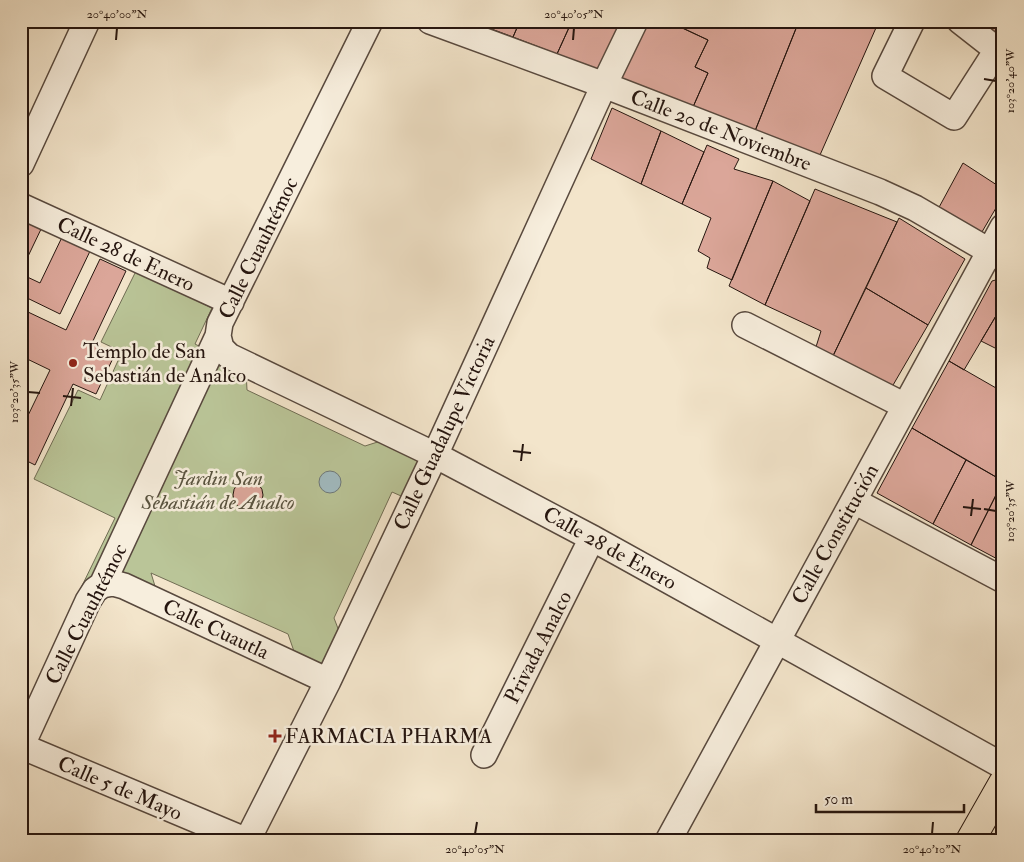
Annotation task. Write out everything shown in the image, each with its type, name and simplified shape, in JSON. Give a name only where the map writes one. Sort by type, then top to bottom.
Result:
[{"type":"main road","points":[[970,841],[1003,783]]},
{"type":"street","points":[[21,164],[87,21]]},
{"type":"street","name":"Calle Cuauhtémoc","points":[[21,746],[88,600],[95,590],[102,585],[218,336],[220,323],[370,21]]},
{"type":"street","name":"Calle 20 de Noviembre","points":[[430,21],[604,85],[880,192],[915,208],[996,255]]},
{"type":"street","name":"Calle Guadalupe Victoria","points":[[247,841],[328,681],[435,455],[635,21]]},
{"type":"street","points":[[912,21],[885,76],[954,117],[997,50],[960,21]]},
{"type":"street","name":"Calle 28 de Enero","points":[[21,206],[231,302]]},
{"type":"street","name":"Calle Constitución","points":[[668,841],[905,406],[996,255],[1003,227]]},
{"type":"street","points":[[745,325],[905,406]]},
{"type":"street","name":"Calle 28 de Enero","points":[[218,336],[221,348],[229,356],[435,455],[592,538],[1003,766]]},
{"type":"street","points":[[854,501],[1003,580]]},
{"type":"street","name":"Privada Analco","points":[[484,755],[592,538]]},
{"type":"street","name":"Calle Cuautla","points":[[102,585],[113,583],[124,586],[328,681]]},
{"type":"street","name":"Calle 5 de Mayo","points":[[21,746],[247,841]]},
{"type":"green space","name":"Jardin San Sebastián de Analco","points":[[136,271],[212,308],[195,344],[246,371],[247,390],[365,446],[387,439],[424,458],[408,499],[392,492],[334,618],[342,639],[324,669],[297,660],[288,634],[151,573],[158,596],[85,595],[79,592],[115,518],[34,479],[78,390],[100,400],[122,352],[101,342]]},
{"type":"water","points":[[330,471],[338,474],[341,482],[338,490],[330,493],[322,490],[319,482],[322,474]]},
{"type":"building","points":[[470,21],[520,21],[513,37]]},
{"type":"building","points":[[520,21],[572,21],[557,54],[513,37]]},
{"type":"building","points":[[572,21],[622,21],[599,70],[557,54]]},
{"type":"building","points":[[645,21],[667,21],[708,40],[695,67],[708,73],[693,107],[616,79]]},
{"type":"building","points":[[670,21],[799,21],[755,131],[693,107],[708,73],[695,67],[708,40]]},
{"type":"building","points":[[799,21],[879,21],[820,155],[755,131]]},
{"type":"building","points":[[970,21],[1003,21],[1003,44]]},
{"type":"building","points":[[612,108],[661,131],[641,184],[591,159]]},
{"type":"building","points":[[661,131],[704,152],[682,204],[641,184]]},
{"type":"building","points":[[707,145],[739,159],[734,169],[773,181],[732,280],[707,268],[710,258],[698,251],[711,218],[682,204]]},
{"type":"building","points":[[963,163],[1003,189],[1003,196],[979,237],[937,211]]},
{"type":"building","points":[[773,181],[810,201],[765,305],[729,286]]},
{"type":"building","points":[[815,189],[897,222],[832,358],[815,350],[821,331],[765,305]]},
{"type":"building","points":[[21,214],[43,225],[21,271]]},
{"type":"building","points":[[899,218],[965,259],[928,325],[866,288]]},
{"type":"building","points":[[64,233],[92,247],[60,314],[21,295],[21,274],[40,283]]},
{"type":"building","name":"Templo de San Sebastián de Analco","points":[[100,259],[126,271],[92,343],[115,354],[96,394],[73,384],[35,465],[21,458],[21,430],[50,370],[21,356],[21,327],[28,312],[66,330]]},
{"type":"building","points":[[1003,278],[1003,304],[964,370],[949,361],[992,281]]},
{"type":"building","points":[[866,288],[928,325],[889,392],[832,358]]},
{"type":"building","points":[[1003,304],[1003,352],[981,341]]},
{"type":"building","points":[[949,361],[1003,392],[1003,481],[912,428]]},
{"type":"building","points":[[912,428],[966,460],[933,524],[877,493]]},
{"type":"building","points":[[966,460],[1003,481],[971,545],[933,524]]},
{"type":"building","points":[[248,480],[259,484],[263,495],[259,506],[248,510],[237,506],[233,495],[237,484]]},
{"type":"building","points":[[1003,481],[1003,562],[971,545]]},
{"type":"place","name":"Templo de San Sebastián de Analco","points":[[73,363]]},
{"type":"place","name":"FARMACIA PHARMA","points":[[275,736]]}]
